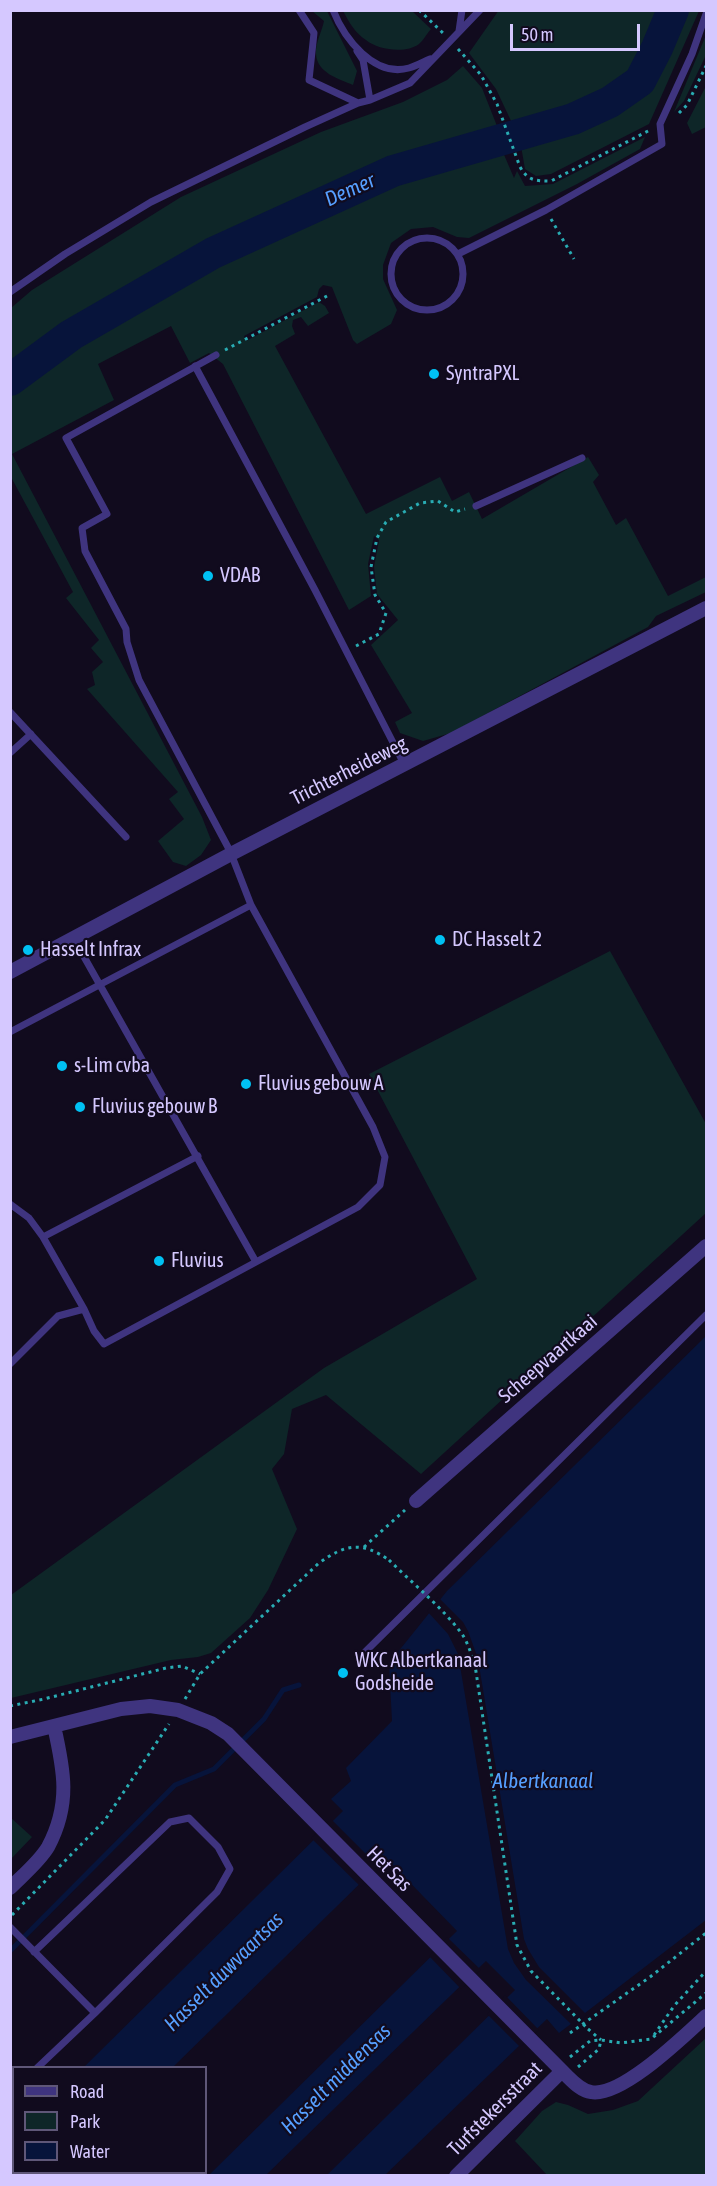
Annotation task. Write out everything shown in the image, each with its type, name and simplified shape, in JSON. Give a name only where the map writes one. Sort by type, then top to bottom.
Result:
[{"type":"street","name":"Trichterheideweg","points":[[10,972],[231,854],[706,608]]},
{"type":"street","name":"Scheepvaartkaai","points":[[416,1501],[706,1246]]},
{"type":"street","name":"Het Sas","points":[[10,1737],[121,1709],[150,1706],[178,1710],[211,1723],[228,1734],[546,2056],[580,2088],[592,2093],[610,2090],[634,2078],[706,2016]]},
{"type":"street","points":[[10,1888],[47,1848],[57,1826],[64,1795],[63,1764],[54,1726]]},
{"type":"street","name":"Turfstekersstraat","points":[[456,2175],[562,2071]]},
{"type":"lane","points":[[300,10],[314,33],[309,80],[358,103]]},
{"type":"lane","points":[[333,10],[337,21],[363,60],[370,100]]},
{"type":"lane","points":[[459,33],[462,10]]},
{"type":"lane","points":[[459,33],[474,10]]},
{"type":"lane","points":[[10,292],[65,254],[151,202],[358,103],[410,84],[480,10]]},
{"type":"lane","points":[[458,254],[546,210],[662,144],[660,124],[692,54],[706,14]]},
{"type":"lane","points":[[356,48],[382,68],[407,69],[435,56]]},
{"type":"lane","points":[[431,238],[449,245],[458,254],[464,269],[462,285],[454,299],[441,308],[425,310],[410,306],[399,297],[393,286],[391,273],[394,260],[401,249],[411,241],[431,238]]},
{"type":"lane","points":[[10,1204],[29,1218],[44,1237],[84,1309],[93,1331],[104,1344],[358,1207],[380,1185],[385,1157],[373,1127],[251,905],[231,854],[139,680],[127,642],[126,629],[86,551],[82,528],[107,514],[66,438],[216,355]]},
{"type":"lane","points":[[195,366],[315,590],[404,765]]},
{"type":"lane","points":[[476,506],[582,458]]},
{"type":"lane","points":[[10,712],[126,837]]},
{"type":"lane","points":[[10,753],[31,734]]},
{"type":"lane","points":[[10,1032],[251,905]]},
{"type":"lane","points":[[74,939],[256,1262]]},
{"type":"lane","points":[[44,1237],[198,1156]]},
{"type":"lane","points":[[10,1364],[58,1316],[84,1309]]},
{"type":"lane","points":[[363,1654],[706,1315]]},
{"type":"lane","points":[[34,1952],[170,1822],[189,1818],[218,1847],[230,1869],[217,1892],[39,2066]]},
{"type":"lane","points":[[10,1928],[95,2013]]},
{"type":"path","points":[[419,10],[452,41],[481,75],[497,104],[520,167],[525,176],[533,182],[551,181],[675,117],[687,105],[706,66]]},
{"type":"path","points":[[546,210],[574,259]]},
{"type":"path","points":[[216,355],[327,296]]},
{"type":"path","points":[[365,641],[379,634],[386,613],[375,595],[371,567],[377,538],[386,522],[420,503],[438,501],[455,512],[476,506]]},
{"type":"path","points":[[364,1547],[416,1501]]},
{"type":"path","points":[[10,1917],[105,1820],[200,1674],[319,1563],[337,1550],[364,1547],[376,1551],[389,1560],[452,1622],[470,1649],[475,1665],[517,1945],[531,1971],[588,2029],[601,2040],[609,2042],[621,2043],[651,2039],[706,1993]]},
{"type":"path","points":[[10,1706],[166,1668],[182,1666],[200,1674]]},
{"type":"path","points":[[570,2033],[650,1977],[706,1933]]},
{"type":"path","points":[[651,2039],[674,2006],[706,1971]]},
{"type":"green space","points":[[499,10],[663,11],[643,64],[618,89],[512,123],[496,89],[469,53]]},
{"type":"green space","points":[[312,11],[327,11],[357,71],[353,85],[324,71],[317,61],[316,50],[324,21]]},
{"type":"green space","points":[[343,11],[412,11],[431,29],[421,42],[413,47],[392,50],[371,43],[362,37]]},
{"type":"green space","points":[[684,11],[699,11],[649,124],[551,174],[536,176],[525,169],[521,146],[586,128],[643,94],[675,36]]},
{"type":"green space","points":[[706,35],[706,55],[684,101],[674,112]]},
{"type":"green space","points":[[463,66],[482,88],[497,126],[390,161],[189,252],[36,351],[11,371],[11,308],[32,290],[181,197],[321,132],[403,102],[447,80]]},
{"type":"green space","points":[[706,86],[706,127],[692,134],[687,123]]},
{"type":"green space","points":[[645,137],[640,149],[577,184],[469,238],[457,237],[433,227],[411,229],[391,243],[383,265],[383,279],[397,310],[391,324],[357,344],[353,340],[332,287],[323,285],[317,297],[244,336],[246,341],[319,302],[325,306],[329,313],[308,326],[301,317],[293,320],[292,326],[295,334],[275,346],[366,514],[440,477],[452,501],[469,492],[482,519],[588,457],[599,475],[593,482],[616,525],[626,518],[668,596],[706,577],[706,592],[656,616],[648,627],[451,733],[423,741],[400,733],[395,722],[412,713],[371,645],[398,620],[377,594],[374,567],[379,540],[374,536],[368,564],[371,596],[349,610],[223,364],[209,353],[190,363],[171,326],[98,364],[114,400],[12,454],[202,817],[211,840],[201,855],[186,866],[173,862],[158,841],[184,819],[169,799],[178,792],[87,689],[95,685],[92,672],[103,662],[91,648],[99,640],[66,598],[73,592],[11,477],[10,394],[125,315],[221,262],[402,181],[502,150],[514,178],[517,171],[525,186],[553,184]]},
{"type":"green space","points":[[610,951],[706,1124],[706,1213],[421,1474],[326,1395],[292,1409],[284,1454],[272,1469],[297,1529],[268,1590],[250,1618],[211,1653],[171,1660],[11,1698],[11,1595],[324,1368],[477,1279],[369,1074]]},
{"type":"green space","points":[[10,1817],[32,1837],[11,1859],[10,1859]]},
{"type":"green space","points":[[706,2038],[706,2175],[547,2175],[515,2141],[542,2111],[556,2102],[588,2114],[613,2110],[638,2101]]},
{"type":"water","name":"Albertkanaal","points":[[706,1336],[706,1920],[559,2033],[547,2019],[385,2175],[327,2175],[515,1990],[486,1961],[266,2175],[209,2175],[457,1931],[386,1858],[174,2066],[85,2066],[343,1811],[331,1799],[351,1781],[346,1768],[392,1721],[389,1663],[447,1591]]},
{"type":"water","points":[[12,2138],[12,2174],[64,2174],[11,2175]]},
{"type":"pier","points":[[438,1597],[463,1622],[478,1659],[524,1939],[539,1967],[587,2015],[573,2026],[526,1980],[514,1963],[508,1949],[458,1654],[448,1634],[427,1611]]},
{"type":"pier","points":[[331,1819],[380,1868],[361,1887],[311,1838]]},
{"type":"pier","points":[[447,1937],[481,1970],[461,1989],[429,1956]]},
{"type":"pier","points":[[505,1995],[539,2030],[520,2047],[487,2014]]},
{"type":"waterway","name":"Demer","points":[[10,380],[71,335],[213,253],[393,171],[573,119],[610,102],[640,81],[673,10]]},
{"type":"waterway","points":[[10,1951],[175,1785],[214,1769],[264,1719],[283,1690],[299,1685]]},
{"type":"place","name":"SyntraPXL","points":[[434,374]]},
{"type":"place","name":"VDAB","points":[[208,576]]},
{"type":"place","name":"DC Hasselt 2","points":[[440,940]]},
{"type":"place","name":"Hasselt Infrax","points":[[28,950]]},
{"type":"place","name":"s-Lim cvba","points":[[62,1066]]},
{"type":"place","name":"Fluvius gebouw A","points":[[246,1084]]},
{"type":"place","name":"Fluvius gebouw B","points":[[80,1107]]},
{"type":"place","name":"Fluvius","points":[[159,1261]]},
{"type":"place","name":"WKC Albertkanaal Godsheide","points":[[343,1673]]},
{"type":"water label","name":"Hasselt duwvaartsas","points":[[224,1972]]},
{"type":"water label","name":"Hasselt middensas","points":[[336,2079]]}]
